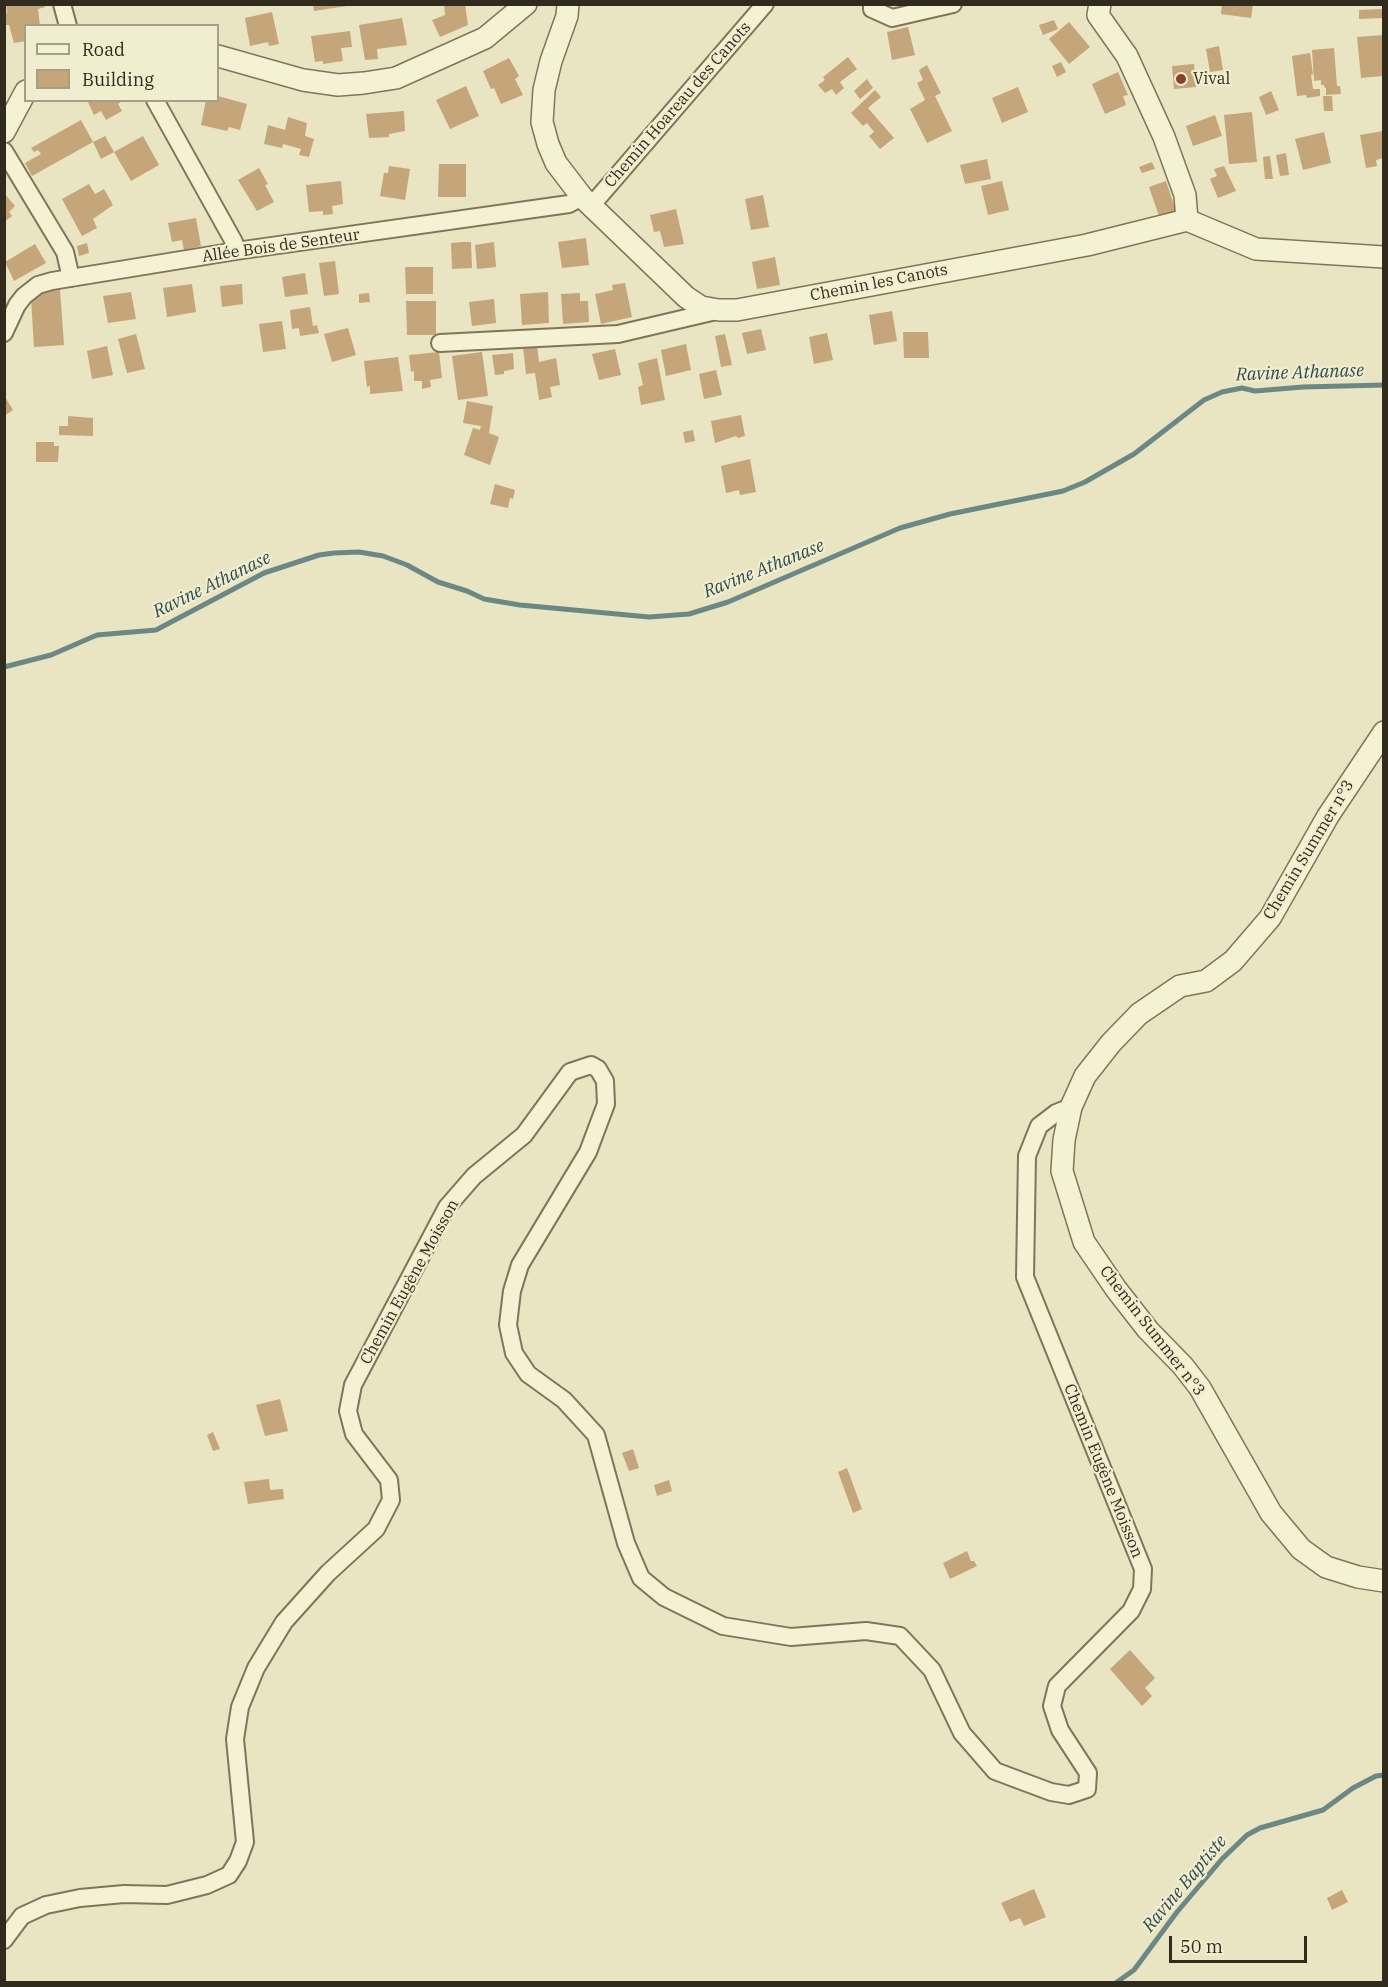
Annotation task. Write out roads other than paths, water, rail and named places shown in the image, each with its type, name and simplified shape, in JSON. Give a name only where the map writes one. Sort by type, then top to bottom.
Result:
[{"type":"street","points":[[62,4],[67,24]]},
{"type":"street","points":[[219,56],[303,80],[338,85],[396,78],[485,38],[526,4]]},
{"type":"street","name":"Chemin les Canots","points":[[568,4],[567,16],[544,90],[542,122],[556,163],[586,201],[686,297],[701,307],[737,310],[1087,245],[1187,220]]},
{"type":"street","name":"Chemin Hoareau des Canots","points":[[586,201],[765,4]]},
{"type":"street","points":[[872,4],[872,9],[892,18],[953,4]]},
{"type":"street","points":[[1095,6],[1098,15],[1127,56],[1164,137],[1185,195],[1187,220],[1256,249],[1383,257]]},
{"type":"street","points":[[4,132],[24,95]]},
{"type":"street","points":[[156,102],[234,242],[236,251]]},
{"type":"street","points":[[4,151],[65,252],[71,278]]},
{"type":"street","name":"Allée Bois de Senteur","points":[[4,333],[24,296],[38,285],[236,251],[586,201]]},
{"type":"street","points":[[440,343],[618,334],[719,310]]},
{"type":"street","name":"Chemin Summer n°3","points":[[1383,732],[1328,816],[1270,918],[1233,961],[1206,981],[1180,986],[1139,1014],[1111,1043],[1085,1076],[1071,1107],[1064,1140],[1062,1171],[1084,1242],[1148,1330],[1183,1366],[1200,1388],[1271,1513],[1300,1549],[1326,1566],[1358,1577],[1383,1581]]},
{"type":"street","name":"Chemin Eugène Moisson","points":[[4,1940],[22,1916],[46,1905],[80,1898],[124,1894],[167,1895],[207,1885],[229,1875],[238,1861],[245,1842],[235,1739],[240,1707],[256,1668],[284,1622],[328,1572],[376,1529],[391,1500],[389,1480],[354,1434],[348,1411],[353,1385],[447,1207],[474,1176],[524,1135],[570,1071],[591,1065],[598,1069],[605,1081],[606,1104],[588,1152],[520,1264],[512,1291],[508,1325],[514,1353],[528,1374],[564,1400],[596,1435],[626,1543],[641,1578],[664,1597],[723,1626],[791,1637],[866,1631],[900,1636],[932,1670],[962,1733],[996,1771],[1051,1792],[1069,1795],[1087,1789],[1088,1773],[1060,1730],[1052,1706],[1057,1686],[1131,1611],[1142,1589],[1143,1569],[1025,1276],[1027,1156],[1039,1126],[1056,1113],[1071,1107]]},
{"type":"waterway","name":"Ravine Athanase","points":[[4,667],[51,655],[97,635],[156,630],[264,573],[319,555],[334,553],[359,552],[383,556],[407,565],[438,582],[484,599],[520,605],[649,617],[689,614],[728,602],[900,528],[950,514],[1063,491],[1085,482],[1134,454],[1204,400],[1222,392],[1242,388],[1255,391],[1384,385]]},
{"type":"waterway","name":"Ravine Baptiste","points":[[1117,1982],[1134,1970],[1177,1912],[1222,1859],[1247,1835],[1260,1828],[1323,1810],[1353,1788],[1376,1776],[1384,1775]]},
{"type":"place","name":"Vival","points":[[1181,79]]}]
